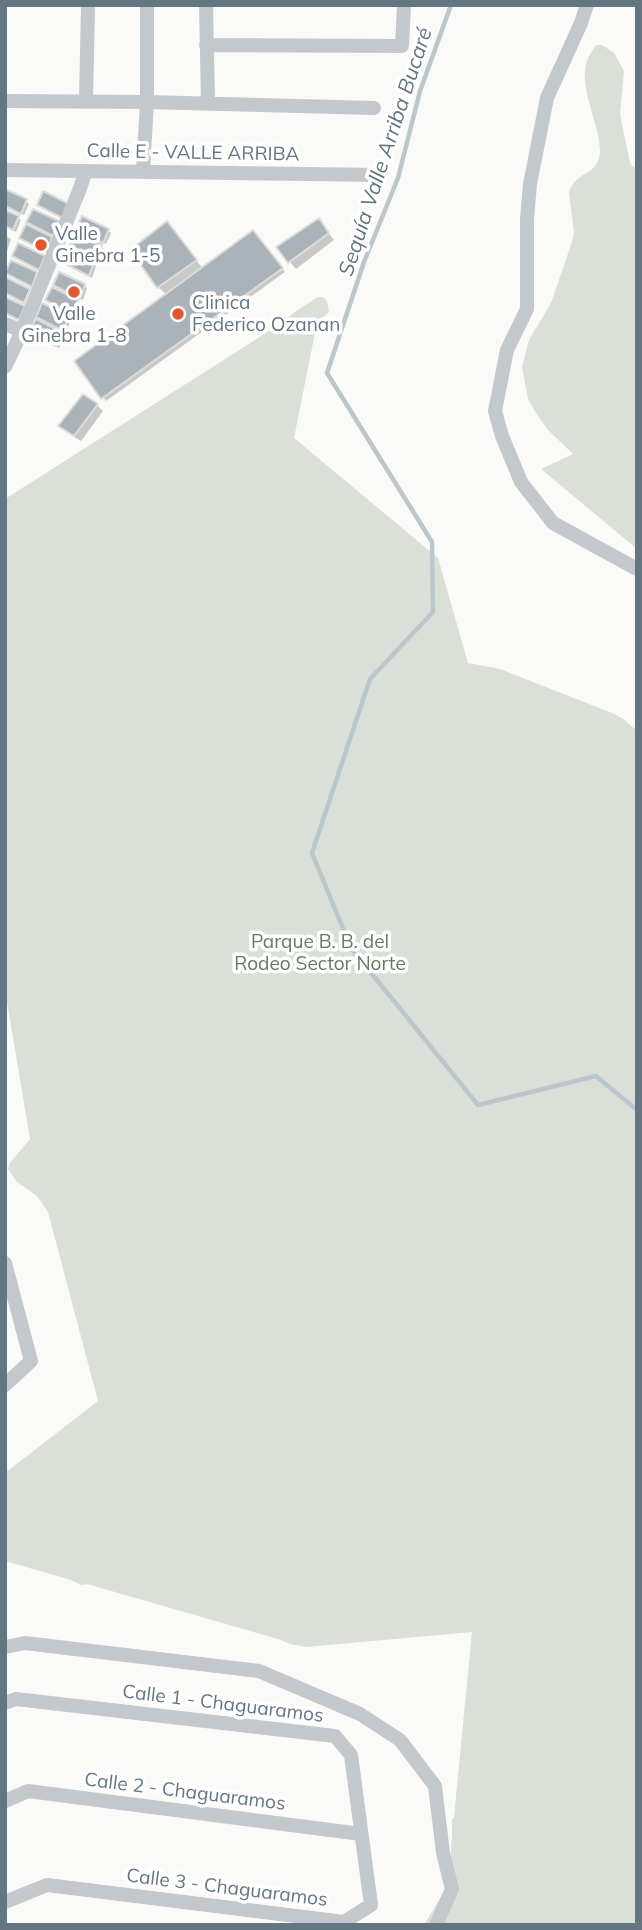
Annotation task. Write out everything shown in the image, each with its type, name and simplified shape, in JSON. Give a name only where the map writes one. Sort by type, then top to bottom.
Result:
[{"type":"street","points":[[86,102],[88,5]]},
{"type":"street","points":[[143,172],[147,102],[147,5]]},
{"type":"street","points":[[206,5],[208,103]]},
{"type":"street","points":[[206,44],[402,46],[404,5]]},
{"type":"street","points":[[587,5],[582,23],[547,98],[530,184],[527,309],[507,350],[495,411],[521,482],[553,523],[637,569]]},
{"type":"street","points":[[5,102],[147,102],[374,108]]},
{"type":"street","name":"Calle E - VALLE ARRIBA","points":[[5,170],[380,175]]},
{"type":"street","points":[[5,367],[86,171]]},
{"type":"street","points":[[5,324],[22,331]]},
{"type":"street","points":[[5,1263],[31,1361],[5,1385]]},
{"type":"street","points":[[5,1329],[21,1325]]},
{"type":"street","points":[[5,1647],[25,1643],[260,1671],[360,1714],[400,1740],[435,1786],[443,1853],[452,1889],[436,1925]]},
{"type":"street","name":"Calle 1 - Chaguaramos","points":[[5,1703],[16,1699],[335,1736],[351,1755],[361,1833]]},
{"type":"street","name":"Calle 2 - Chaguaramos","points":[[5,1801],[28,1791],[361,1833]]},
{"type":"street","name":"Calle 3 - Chaguaramos","points":[[5,1902],[47,1885],[344,1922],[371,1905],[361,1833]]},
{"type":"green space","points":[[597,45],[602,45],[614,53],[624,71],[620,114],[630,163],[637,168],[637,549],[541,469],[573,454],[548,430],[536,413],[528,399],[522,367],[529,340],[551,303],[572,242],[574,232],[569,193],[576,180],[591,170],[599,159],[599,138],[585,82],[589,56]]},
{"type":"green space","name":"Parque B. B. del Rodeo Sector Norte","points":[[318,297],[327,301],[329,312],[317,323],[294,438],[438,558],[468,663],[500,669],[612,713],[637,731],[637,1925],[424,1925],[448,1885],[452,1820],[472,1632],[306,1647],[5,1561],[5,1473],[98,1401],[48,1212],[37,1196],[17,1182],[8,1169],[9,1164],[30,1139],[5,990],[5,499],[277,326]]},
{"type":"building","points":[[5,189],[27,199],[21,214],[5,206]]},
{"type":"building","points":[[43,191],[69,204],[64,219],[37,205]]},
{"type":"building","points":[[33,209],[59,221],[53,236],[26,222]]},
{"type":"building","points":[[5,210],[19,216],[13,230],[5,226]]},
{"type":"building","points":[[82,216],[109,229],[103,243],[76,229]]},
{"type":"building","name":"Clinica Federico Ozanan","points":[[319,218],[329,233],[288,263],[276,247]]},
{"type":"building","name":"Clinica Federico Ozanan","points":[[167,221],[197,260],[157,288],[130,250]]},
{"type":"building","name":"Valle Ginebra 1-5","points":[[26,224],[52,237],[47,252],[19,238]]},
{"type":"building","name":"Clinica Federico Ozanan","points":[[253,230],[283,268],[101,399],[74,361]]},
{"type":"building","points":[[76,232],[102,245],[96,259],[69,245]]},
{"type":"building","points":[[18,243],[45,256],[39,270],[12,256]]},
{"type":"building","points":[[68,249],[94,262],[89,276],[62,262]]},
{"type":"building","points":[[11,260],[37,272],[32,287],[5,273]]},
{"type":"building","name":"Valle Ginebra 1-8","points":[[59,272],[85,284],[80,299],[53,285]]},
{"type":"building","points":[[5,277],[30,289],[24,303],[5,293]]},
{"type":"building","points":[[52,287],[78,300],[72,314],[45,300]]},
{"type":"building","points":[[5,297],[25,306],[19,320],[5,313]]},
{"type":"building","points":[[42,303],[69,316],[63,331],[36,317]]},
{"type":"building","points":[[36,319],[62,332],[56,346],[29,332]]},
{"type":"building","points":[[83,394],[98,404],[74,436],[58,426]]},
{"type":"waterway","name":"Sequía Valle Arriba Bucaré","points":[[451,5],[420,91],[398,178],[364,262],[327,373],[432,542],[433,612],[370,679],[312,853],[351,948],[478,1105],[596,1076],[637,1110]]},
{"type":"place","name":"Valle Ginebra 1-5","points":[[41,245]]},
{"type":"place","name":"Valle Ginebra 1-8","points":[[74,292]]},
{"type":"place","name":"Clinica Federico Ozanan","points":[[178,314]]}]
